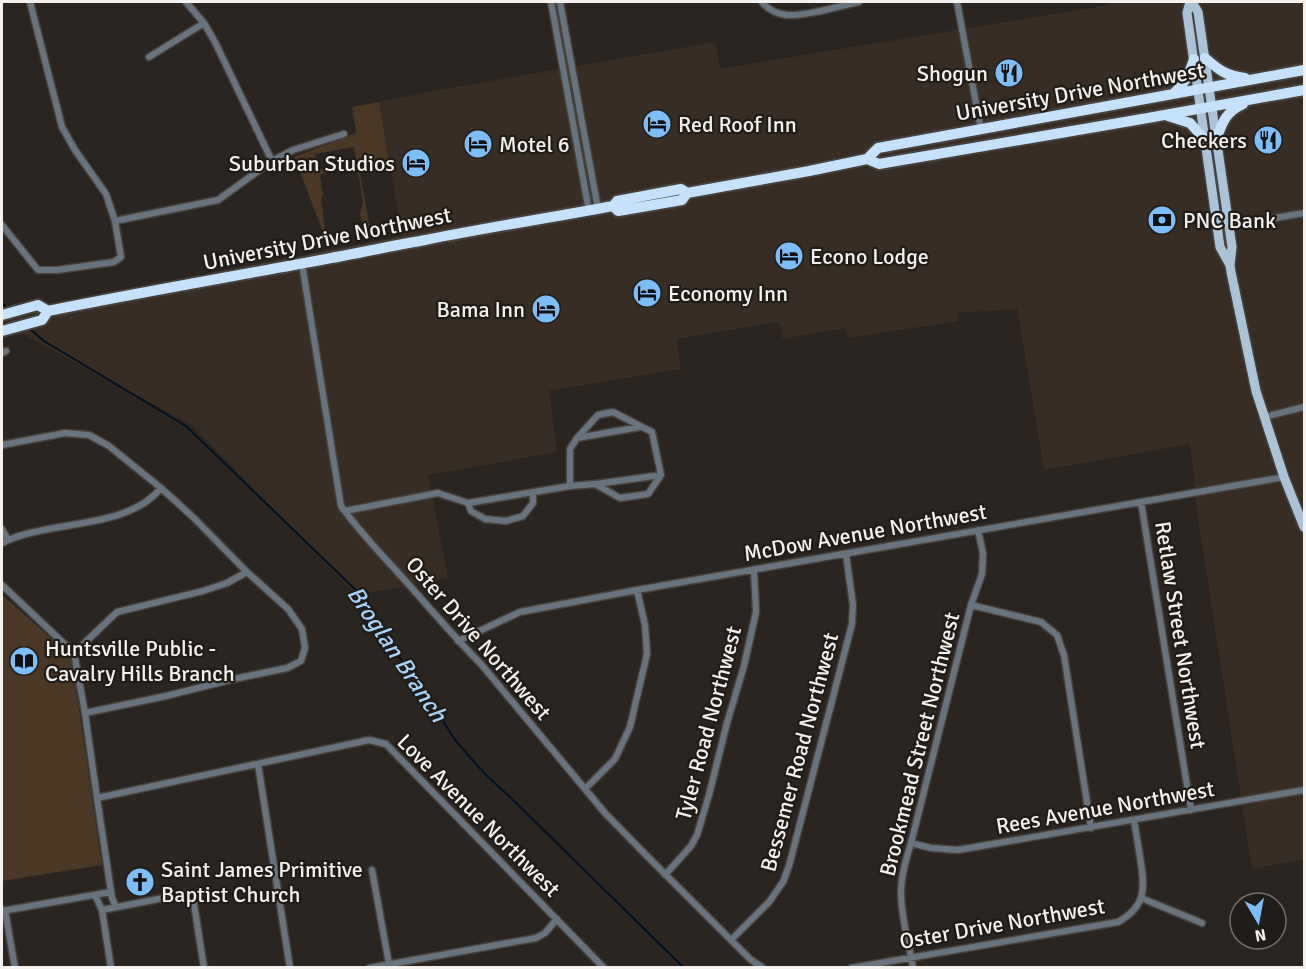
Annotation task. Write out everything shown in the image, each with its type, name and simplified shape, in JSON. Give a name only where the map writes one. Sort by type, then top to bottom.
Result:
[{"type":"highway","points":[[1172,94],[1184,84],[1199,59],[1233,77],[1254,79]]},
{"type":"highway","name":"University Drive Northwest","points":[[2,315],[38,305],[48,311],[613,206],[618,211],[682,200],[687,193],[867,159],[878,148],[1305,70]]},
{"type":"highway","name":"University Drive Northwest","points":[[867,159],[879,164],[1305,90]]},
{"type":"highway","points":[[1165,115],[1190,123],[1211,139],[1234,108],[1256,98]]},
{"type":"highway","name":"University Drive Northwest","points":[[2,331],[42,320],[48,311]]},
{"type":"main road","points":[[1191,2],[1198,12],[1199,59],[1211,139],[1229,226],[1232,247],[1230,265],[1256,391],[1284,477],[1305,526]]},
{"type":"main road","points":[[1211,139],[1220,248],[1230,265]]},
{"type":"street","points":[[2,225],[38,270],[57,270],[114,262],[121,257],[115,221],[106,194],[62,127],[30,2]]},
{"type":"street","points":[[186,2],[204,23],[215,42],[272,161]]},
{"type":"street","points":[[551,2],[593,210]]},
{"type":"street","points":[[560,2],[593,210]]},
{"type":"street","points":[[762,2],[773,11],[789,16],[859,2]]},
{"type":"street","points":[[957,2],[981,130]]},
{"type":"street","points":[[149,57],[204,23]]},
{"type":"street","points":[[115,221],[218,200],[272,161],[293,150],[344,134]]},
{"type":"street","points":[[1229,226],[1305,213]]},
{"type":"street","name":"Oster Drive Northwest","points":[[302,264],[340,506],[458,641],[481,664],[605,813],[730,940],[763,968]]},
{"type":"street","points":[[1264,417],[1305,407]]},
{"type":"street","points":[[570,486],[570,449],[598,415],[613,412],[652,432],[661,475],[648,494],[620,498],[595,484]]},
{"type":"street","points":[[577,438],[640,426]]},
{"type":"street","points":[[2,445],[65,433],[89,435],[109,446],[194,518],[247,572],[288,609],[302,629],[305,648],[301,661],[287,668],[86,713]]},
{"type":"street","points":[[345,511],[438,493],[468,503],[570,486],[661,475]]},
{"type":"street","name":"McDow Avenue Northwest","points":[[458,641],[520,612],[1284,477]]},
{"type":"street","points":[[2,529],[5,542],[36,531],[105,518],[134,510],[153,497],[161,488]]},
{"type":"street","points":[[468,503],[471,511],[485,519],[506,521],[523,516],[533,503],[533,492]]},
{"type":"street","name":"Retlaw Street Northwest","points":[[1141,502],[1191,810]]},
{"type":"street","name":"Brookmead Street Northwest","points":[[913,968],[901,893],[904,866],[971,604],[982,574],[983,553],[978,530]]},
{"type":"street","name":"Bessemer Road Northwest","points":[[730,940],[769,902],[783,882],[789,866],[852,624],[852,587],[846,554]]},
{"type":"street","name":"Tyler Road Northwest","points":[[666,875],[692,846],[709,795],[744,666],[756,612],[754,570]]},
{"type":"street","points":[[74,653],[117,612],[203,591],[227,583],[247,572]]},
{"type":"street","points":[[2,585],[74,653],[86,713],[111,892],[116,907]]},
{"type":"street","points":[[585,789],[615,759],[630,727],[647,654],[645,625],[637,590]]},
{"type":"street","points":[[971,604],[1041,622],[1057,635],[1064,655],[1091,828]]},
{"type":"street","name":"Love Avenue Northwest","points":[[97,798],[369,740],[386,744],[604,968]]},
{"type":"street","points":[[258,764],[290,968]]},
{"type":"street","name":"Rees Avenue Northwest","points":[[911,843],[931,848],[958,850],[1305,790]]},
{"type":"street","points":[[1134,820],[1143,873],[1144,887],[1141,898],[1202,922]]},
{"type":"street","points":[[372,870],[389,964]]},
{"type":"street","points":[[15,968],[3,910],[111,892]]},
{"type":"street","points":[[102,910],[189,893],[194,904],[204,968]]},
{"type":"street","points":[[95,895],[102,910],[111,968]]},
{"type":"street","name":"Oster Drive Northwest","points":[[851,968],[1118,922],[1134,911],[1141,898]]},
{"type":"street","points":[[369,968],[536,938],[557,919]]},
{"type":"shaded area","points":[[1108,2],[1304,2],[1304,859],[1252,869],[1195,498],[1190,444],[1044,470],[1017,309],[957,313],[958,321],[849,338],[846,328],[783,339],[779,322],[677,339],[681,369],[549,391],[557,452],[428,475],[448,578],[356,595],[192,425],[21,333],[3,313],[402,236],[379,102],[715,42],[720,69],[1108,5]]},
{"type":"shaded area","points":[[379,102],[389,162],[359,168],[371,234],[365,235],[360,215],[363,202],[354,147],[315,154],[317,168],[307,170],[313,167],[311,161],[298,165],[294,157],[356,133],[352,107]]},
{"type":"shaded area","points":[[301,168],[303,173],[314,169],[329,170],[330,173],[320,175],[325,231],[329,231],[329,243],[327,243],[299,169]]},
{"type":"shaded area","points":[[2,595],[68,653],[72,661],[102,865],[2,881]]},
{"type":"waterway","name":"Broglan Branch","points":[[2,303],[8,309]]},
{"type":"waterway","name":"Broglan Branch","points":[[30,329],[44,341],[186,426],[363,597],[388,641],[423,689],[455,740],[485,774],[684,968]]},
{"type":"place","name":"Shogun","points":[[1009,73]]},
{"type":"place","name":"Red Roof Inn","points":[[657,124]]},
{"type":"place","name":"Checkers","points":[[1268,140]]},
{"type":"place","name":"Motel 6","points":[[478,144]]},
{"type":"place","name":"Suburban Studios","points":[[416,163]]},
{"type":"place","name":"PNC Bank","points":[[1162,220]]},
{"type":"place","name":"Econo Lodge","points":[[789,256]]},
{"type":"place","name":"Economy Inn","points":[[647,293]]},
{"type":"place","name":"Bama Inn","points":[[546,309]]},
{"type":"place","name":"Huntsville Public - Cavalry Hills Branch","points":[[24,661]]},
{"type":"place","name":"Saint James Primitive Baptist Church","points":[[140,882]]}]
